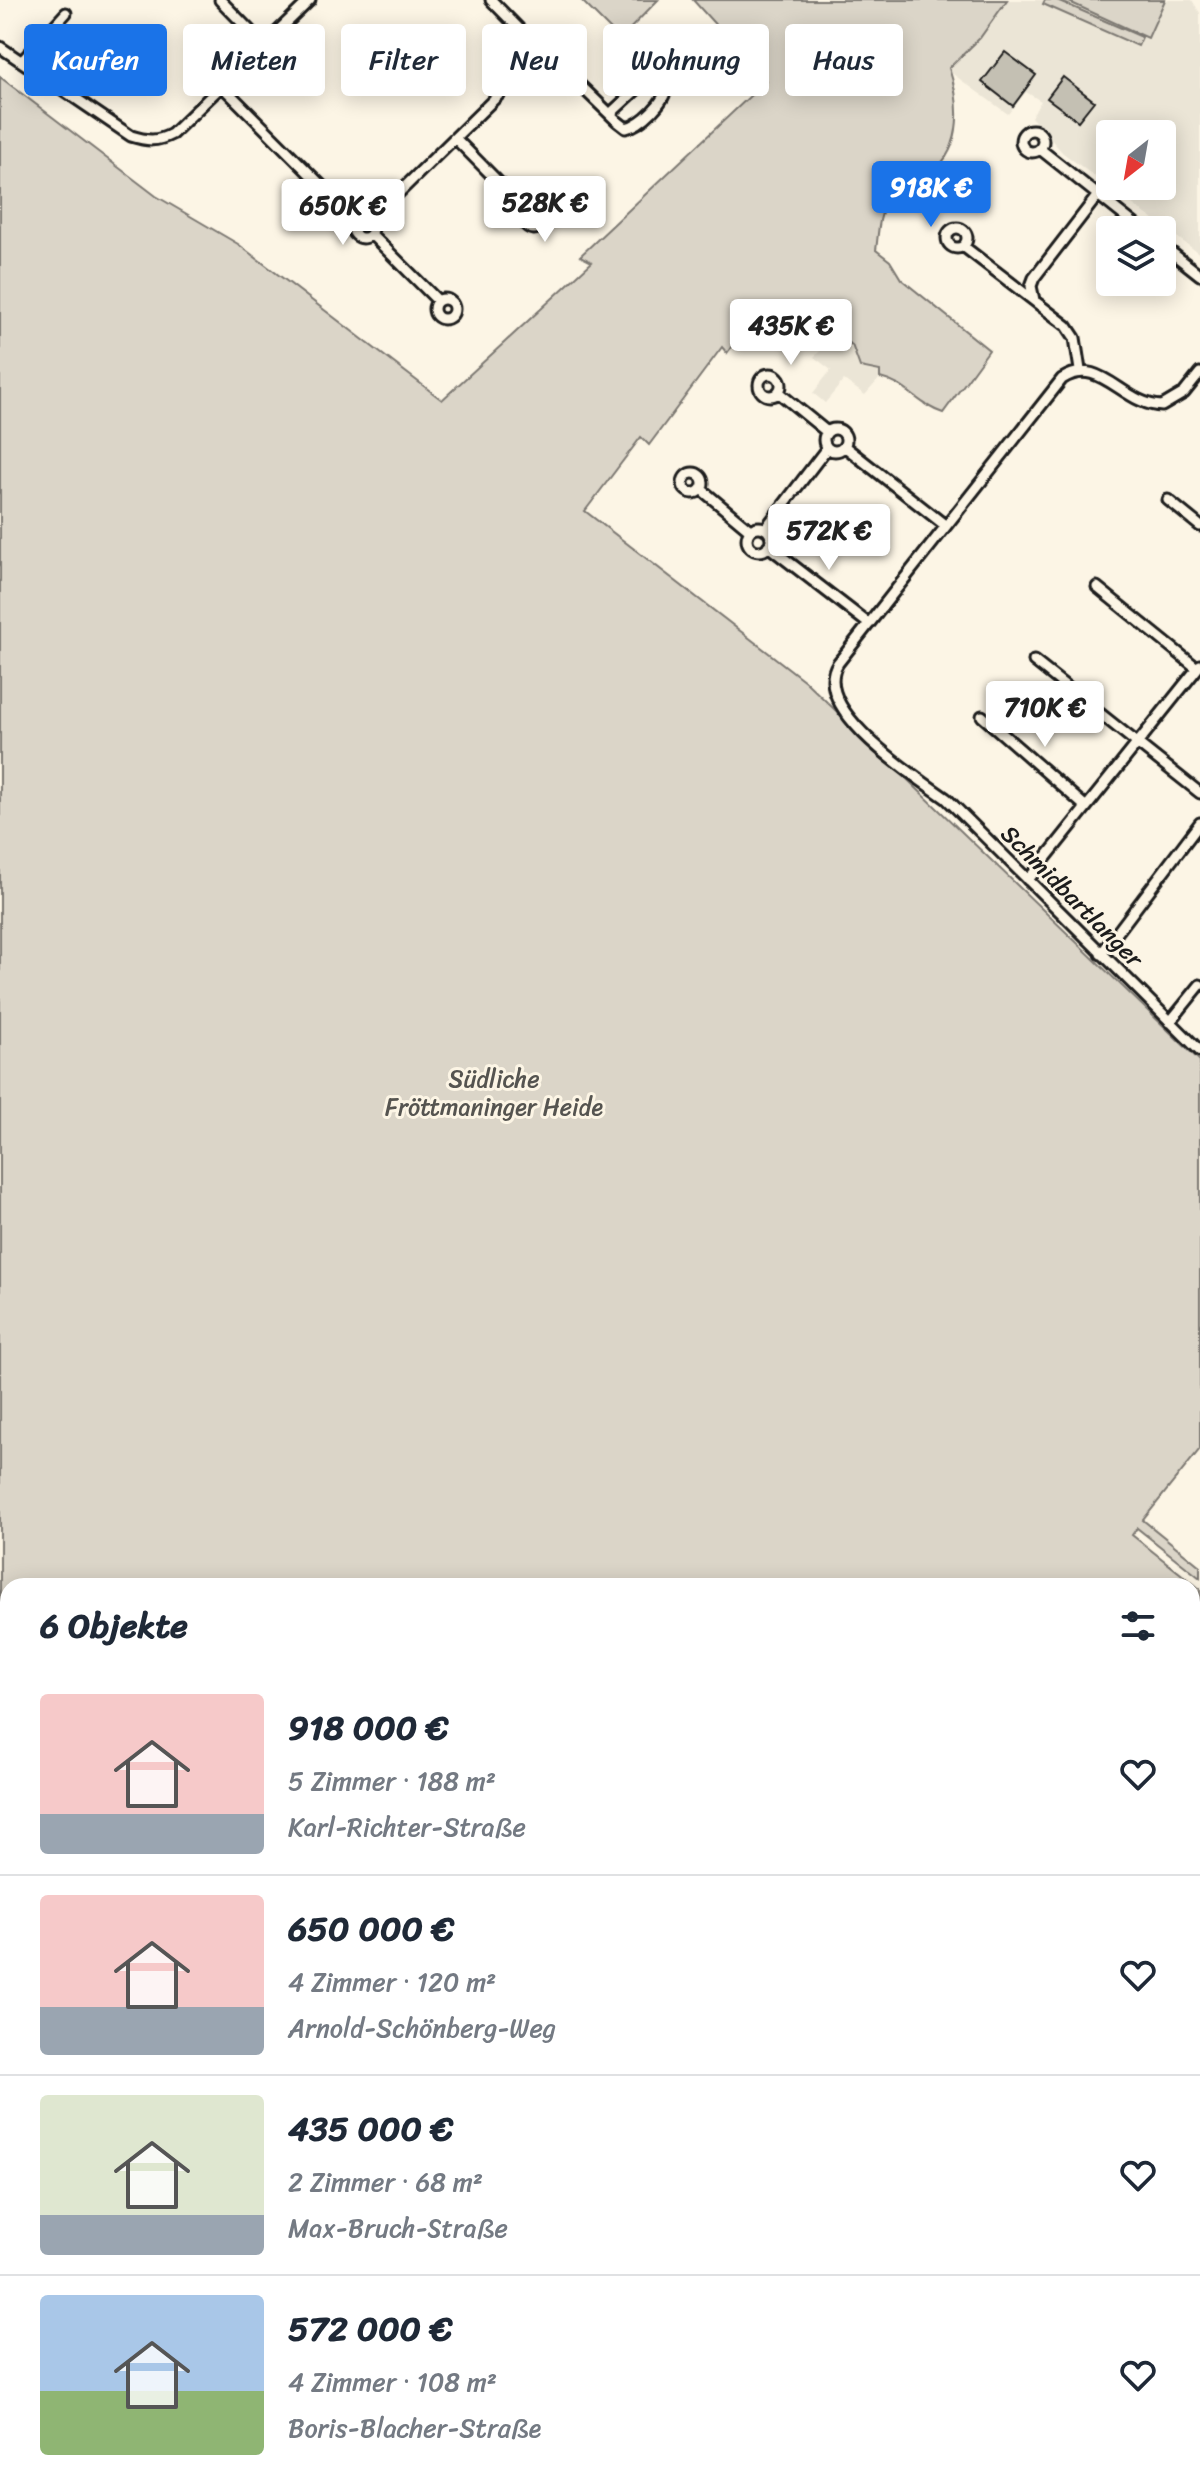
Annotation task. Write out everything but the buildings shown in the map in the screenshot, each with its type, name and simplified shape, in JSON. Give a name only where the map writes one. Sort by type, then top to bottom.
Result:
[{"type":"street","points":[[220,0],[243,24]]},
{"type":"street","points":[[285,24],[310,0]]},
{"type":"street","points":[[491,0],[514,24]]},
{"type":"street","points":[[22,61],[66,13]]},
{"type":"street","points":[[0,47],[101,117],[146,141],[172,134],[212,96]]},
{"type":"street","points":[[587,92],[622,126],[631,128],[667,94],[666,85],[650,77],[610,114]]},
{"type":"street","points":[[232,96],[356,220]]},
{"type":"street","points":[[370,221],[498,96]]},
{"type":"street","points":[[455,138],[527,211]]},
{"type":"street","points":[[1040,149],[1096,193]]},
{"type":"street","points":[[1034,300],[1031,286],[1034,278],[1096,198]]},
{"type":"street","points":[[1104,200],[1124,216]]},
{"type":"street","points":[[356,220],[365,218],[370,221]]},
{"type":"street","points":[[356,220],[352,230],[356,236],[362,239],[371,234]]},
{"type":"street","points":[[370,221],[371,234],[438,301]]},
{"type":"street","points":[[963,246],[1072,331],[1080,370],[1099,375],[1134,400],[1152,406],[1171,403],[1200,373]]},
{"type":"street","points":[[1176,256],[1200,275]]},
{"type":"street","name":"Schmidbartlanger","points":[[1080,370],[1055,386],[834,670],[834,697],[846,715],[911,775],[947,799],[1200,1051]]},
{"type":"street","points":[[778,392],[827,432],[841,430],[846,439],[844,446],[838,451],[827,448]]},
{"type":"street","points":[[827,432],[823,438],[827,448]]},
{"type":"street","points":[[844,446],[946,526]]},
{"type":"street","points":[[701,489],[750,530],[765,529],[827,448]]},
{"type":"street","points":[[1168,500],[1200,526]]},
{"type":"street","points":[[750,530],[747,541],[750,548],[762,551],[768,546],[770,535],[765,529]]},
{"type":"street","points":[[768,546],[869,624]]},
{"type":"street","points":[[1028,880],[1199,667],[1097,587]]},
{"type":"street","points":[[1034,661],[1200,793]]},
{"type":"street","points":[[982,716],[1086,807]]},
{"type":"street","points":[[1101,954],[1200,823]]},
{"type":"street","points":[[1170,1022],[1200,985]]},
{"type":"shaded area","points":[[1007,0],[1192,0],[1200,13],[1200,254],[1176,236],[1176,216],[1148,216],[1127,200],[1176,200],[1176,120],[1096,120],[1096,177],[1063,153],[1031,117],[1041,101],[1026,92],[1008,114],[950,72],[949,68],[980,38]]},
{"type":"shaded area","points":[[835,336],[881,371],[880,378],[865,395],[844,380],[825,403],[813,393],[831,370],[814,357]]},
{"type":"green space","points":[[581,0],[658,0],[635,24],[605,24]]},
{"type":"green space","name":"Südliche Fröttmaninger Heide","points":[[693,0],[1007,0],[980,38],[949,68],[957,109],[955,137],[950,149],[933,171],[894,195],[884,208],[879,223],[876,250],[890,261],[901,279],[989,350],[943,413],[898,385],[880,378],[880,371],[860,367],[852,345],[835,336],[757,311],[727,353],[722,347],[649,445],[641,437],[585,511],[805,681],[1200,1061],[1200,1449],[1143,1520],[1200,1566],[1200,1578],[1137,1528],[1132,1535],[1186,1578],[0,1578],[0,77],[156,196],[238,244],[442,400],[592,262],[580,256],[750,96],[769,96],[769,24],[715,24]]},
{"type":"green space","points":[[1045,0],[1057,0],[1142,37],[1138,46],[1043,4]]},
{"type":"green space","points":[[1065,0],[1165,0],[1148,38]]}]
